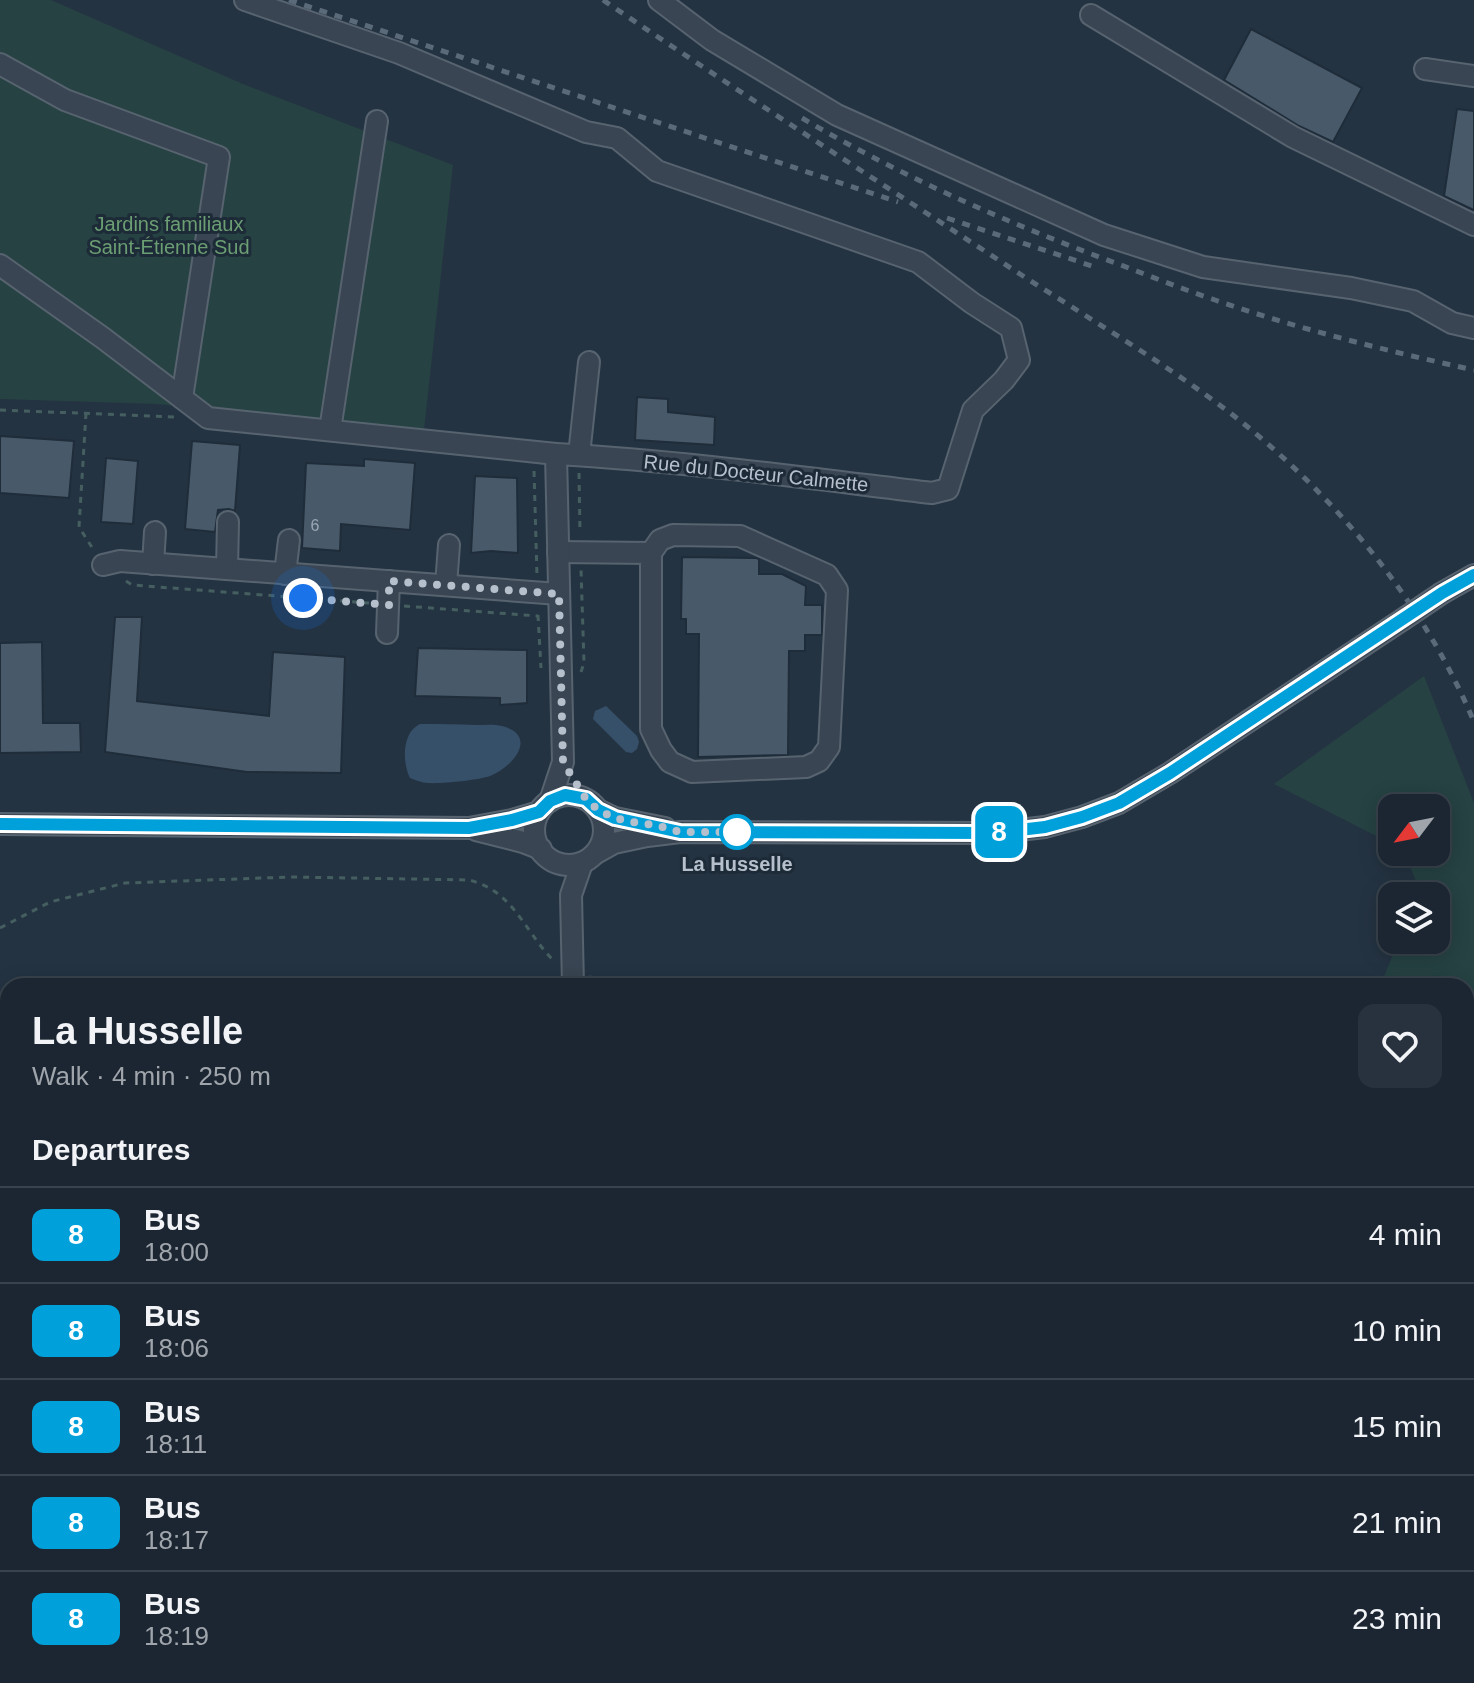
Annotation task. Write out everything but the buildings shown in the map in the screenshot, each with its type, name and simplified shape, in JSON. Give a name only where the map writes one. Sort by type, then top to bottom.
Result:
[{"type":"street","name":"Rue du Docteur Calmette","points":[[0,265],[49,298],[180,407],[208,418],[758,472],[932,493],[948,489],[973,410],[1004,380],[1019,360],[1011,328],[918,262],[657,171],[617,138],[586,132],[399,53],[245,0]]},
{"type":"street","points":[[659,0],[712,40],[837,115],[1104,235],[1203,267],[1351,288],[1413,301],[1452,323],[1474,328]]},
{"type":"street","points":[[1091,15],[1293,137],[1474,225]]},
{"type":"street","points":[[0,64],[65,100],[219,157],[180,407]]},
{"type":"street","points":[[1425,69],[1474,76]]},
{"type":"street","points":[[330,430],[377,121]]},
{"type":"street","points":[[579,455],[589,362]]},
{"type":"street","points":[[556,454],[563,762],[534,829],[536,841],[571,895]]},
{"type":"street","points":[[227,569],[228,522]]},
{"type":"street","points":[[153,564],[155,532]]},
{"type":"street","points":[[673,535],[740,536],[827,575],[837,590],[829,747],[819,761],[806,767],[692,772],[670,762],[651,729],[651,553],[660,540],[673,535]]},
{"type":"street","points":[[285,574],[289,540]]},
{"type":"street","points":[[446,585],[449,545]]},
{"type":"street","points":[[558,552],[651,553]]},
{"type":"street","points":[[103,565],[120,561],[559,594]]},
{"type":"street","points":[[469,828],[523,842],[564,866],[573,866],[614,843],[680,832],[993,833],[1045,827],[1119,803],[1474,575]]},
{"type":"street","points":[[387,633],[389,581]]},
{"type":"street","points":[[563,762],[602,817],[605,829],[604,837],[589,858],[571,895],[572,978]]},
{"type":"street","points":[[0,824],[469,828],[512,820],[565,795],[592,804],[615,818],[680,832]]},
{"type":"path","points":[[0,410],[86,413],[180,407]]},
{"type":"path","points":[[86,413],[79,527],[103,565],[132,585],[538,616]]},
{"type":"path","points":[[0,928],[50,902],[125,883],[291,877],[470,880],[494,891],[515,909],[540,947],[556,962],[571,961],[590,977],[596,978]]},
{"type":"green space","name":"Jardins familiaux Saint-Étienne Sud","points":[[0,0],[51,0],[243,84],[453,165],[424,430],[157,404],[0,399]]},
{"type":"green space","points":[[1424,676],[1474,803],[1474,978],[1383,978],[1393,954],[1450,954],[1450,882],[1416,882],[1410,866],[1450,866],[1450,794],[1378,794],[1378,837],[1274,784]]},
{"type":"water","points":[[606,706],[637,736],[637,749],[632,753],[626,752],[593,719],[595,711]]},
{"type":"water","points":[[420,724],[499,725],[513,731],[521,744],[514,759],[490,776],[424,782],[410,778],[405,756],[407,740]]},
{"type":"railway","points":[[289,0],[898,202]]},
{"type":"railway","points":[[603,0],[1172,372],[1267,443],[1338,513],[1401,591],[1429,633],[1474,722]]},
{"type":"railway","points":[[802,118],[878,160],[957,198],[1037,233],[1178,287],[1311,330],[1474,370]]},
{"type":"railway","points":[[947,218],[1095,267]]},
{"type":"bus line","name":"8","points":[[0,824],[469,828],[539,812],[550,801],[565,795],[586,799],[598,810],[615,818],[680,832],[993,833],[1045,827],[1119,803],[1474,575]]},
{"type":"place","name":"La Husselle","points":[[737,832]]},
{"type":"route","points":[[303,598],[389,605],[389,581],[559,594],[563,762],[586,799],[598,810],[632,822],[680,832],[737,832]]}]
